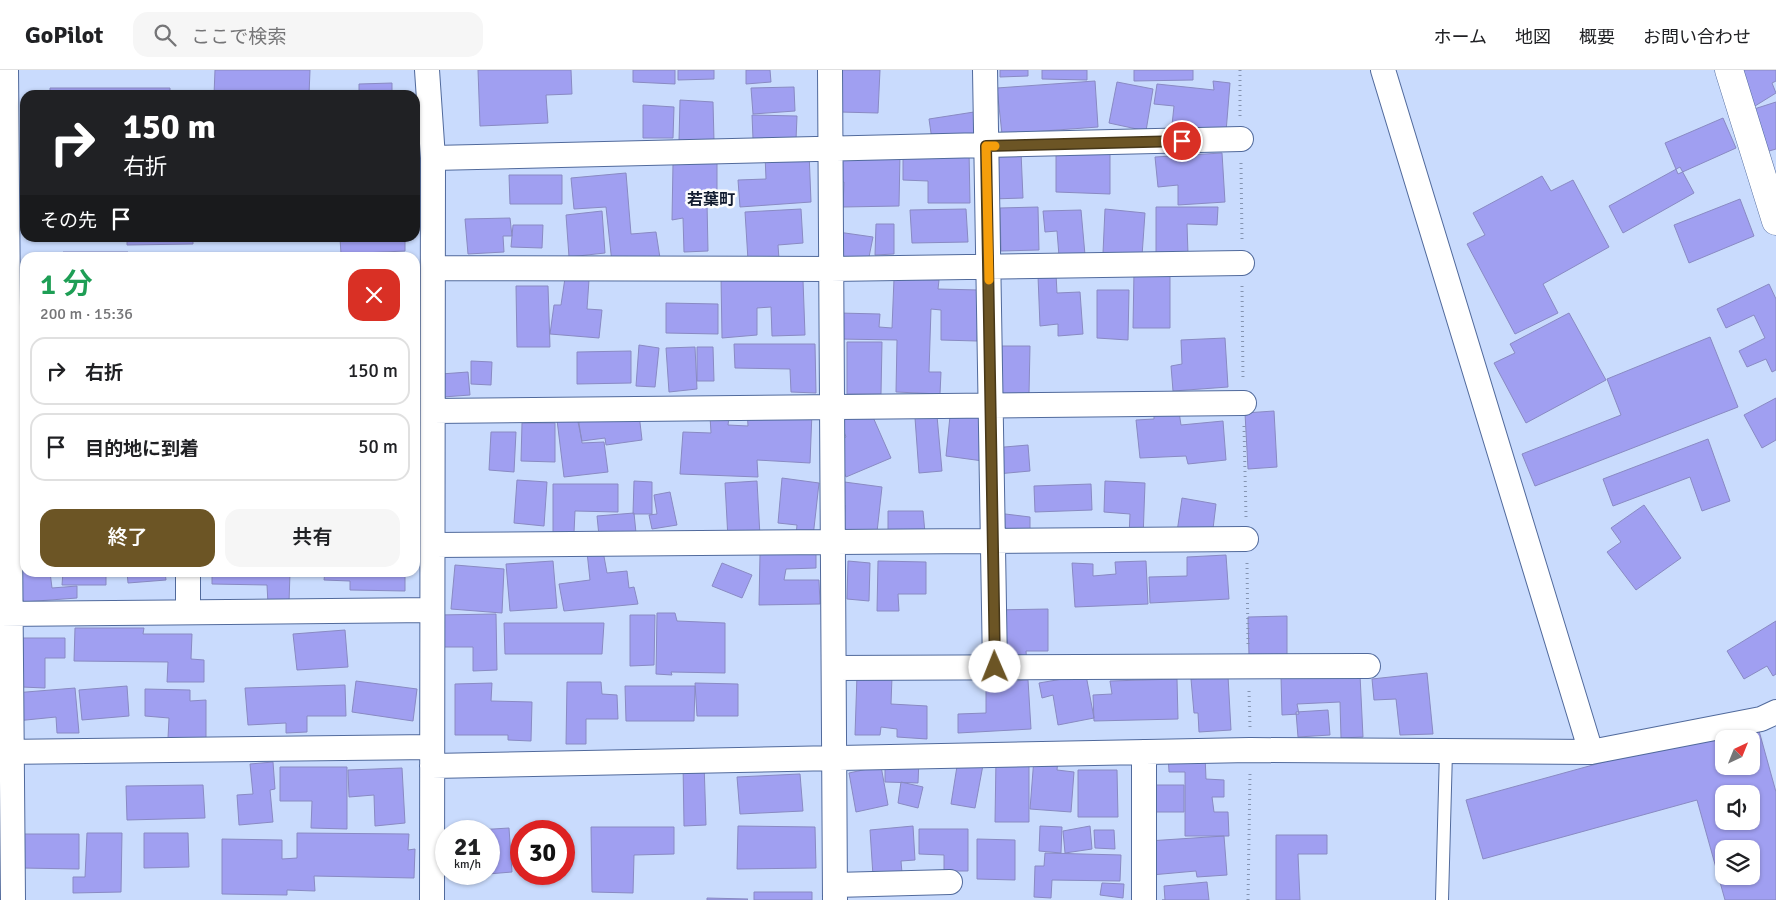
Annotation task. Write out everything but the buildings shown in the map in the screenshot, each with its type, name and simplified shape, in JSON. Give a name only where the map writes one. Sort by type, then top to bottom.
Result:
[{"type":"main road","points":[[1729,70],[1776,221]]},
{"type":"street","points":[[6,70],[12,482],[5,614],[6,752],[13,900]]},
{"type":"street","points":[[427,70],[433,158],[433,268],[424,333],[433,411],[432,900]]},
{"type":"street","points":[[830,70],[835,892],[950,882]]},
{"type":"street","points":[[985,70],[995,667]]},
{"type":"street","points":[[1383,70],[1591,752]]},
{"type":"street","points":[[433,158],[1240,139]]},
{"type":"street","points":[[433,268],[831,269],[1242,263]]},
{"type":"street","points":[[433,411],[1244,403]]},
{"type":"street","points":[[432,545],[1246,539]]},
{"type":"street","points":[[188,577],[188,612]]},
{"type":"street","points":[[5,614],[432,610]]},
{"type":"street","points":[[834,668],[1368,666]]},
{"type":"street","points":[[6,752],[432,757],[834,758],[1250,750],[1591,752],[1761,719],[1776,712]]},
{"type":"street","points":[[1144,752],[1144,900]]},
{"type":"lane","points":[[1442,900],[1446,751]]},
{"type":"path","points":[[1240,70],[1250,750],[1248,900]]},
{"type":"slow traffic","points":[[989,280],[986,146],[995,146]]},
{"type":"district","name":"若葉町","points":[[711,200]]},
{"type":"route","points":[[995,667],[986,146],[1182,141]]}]
